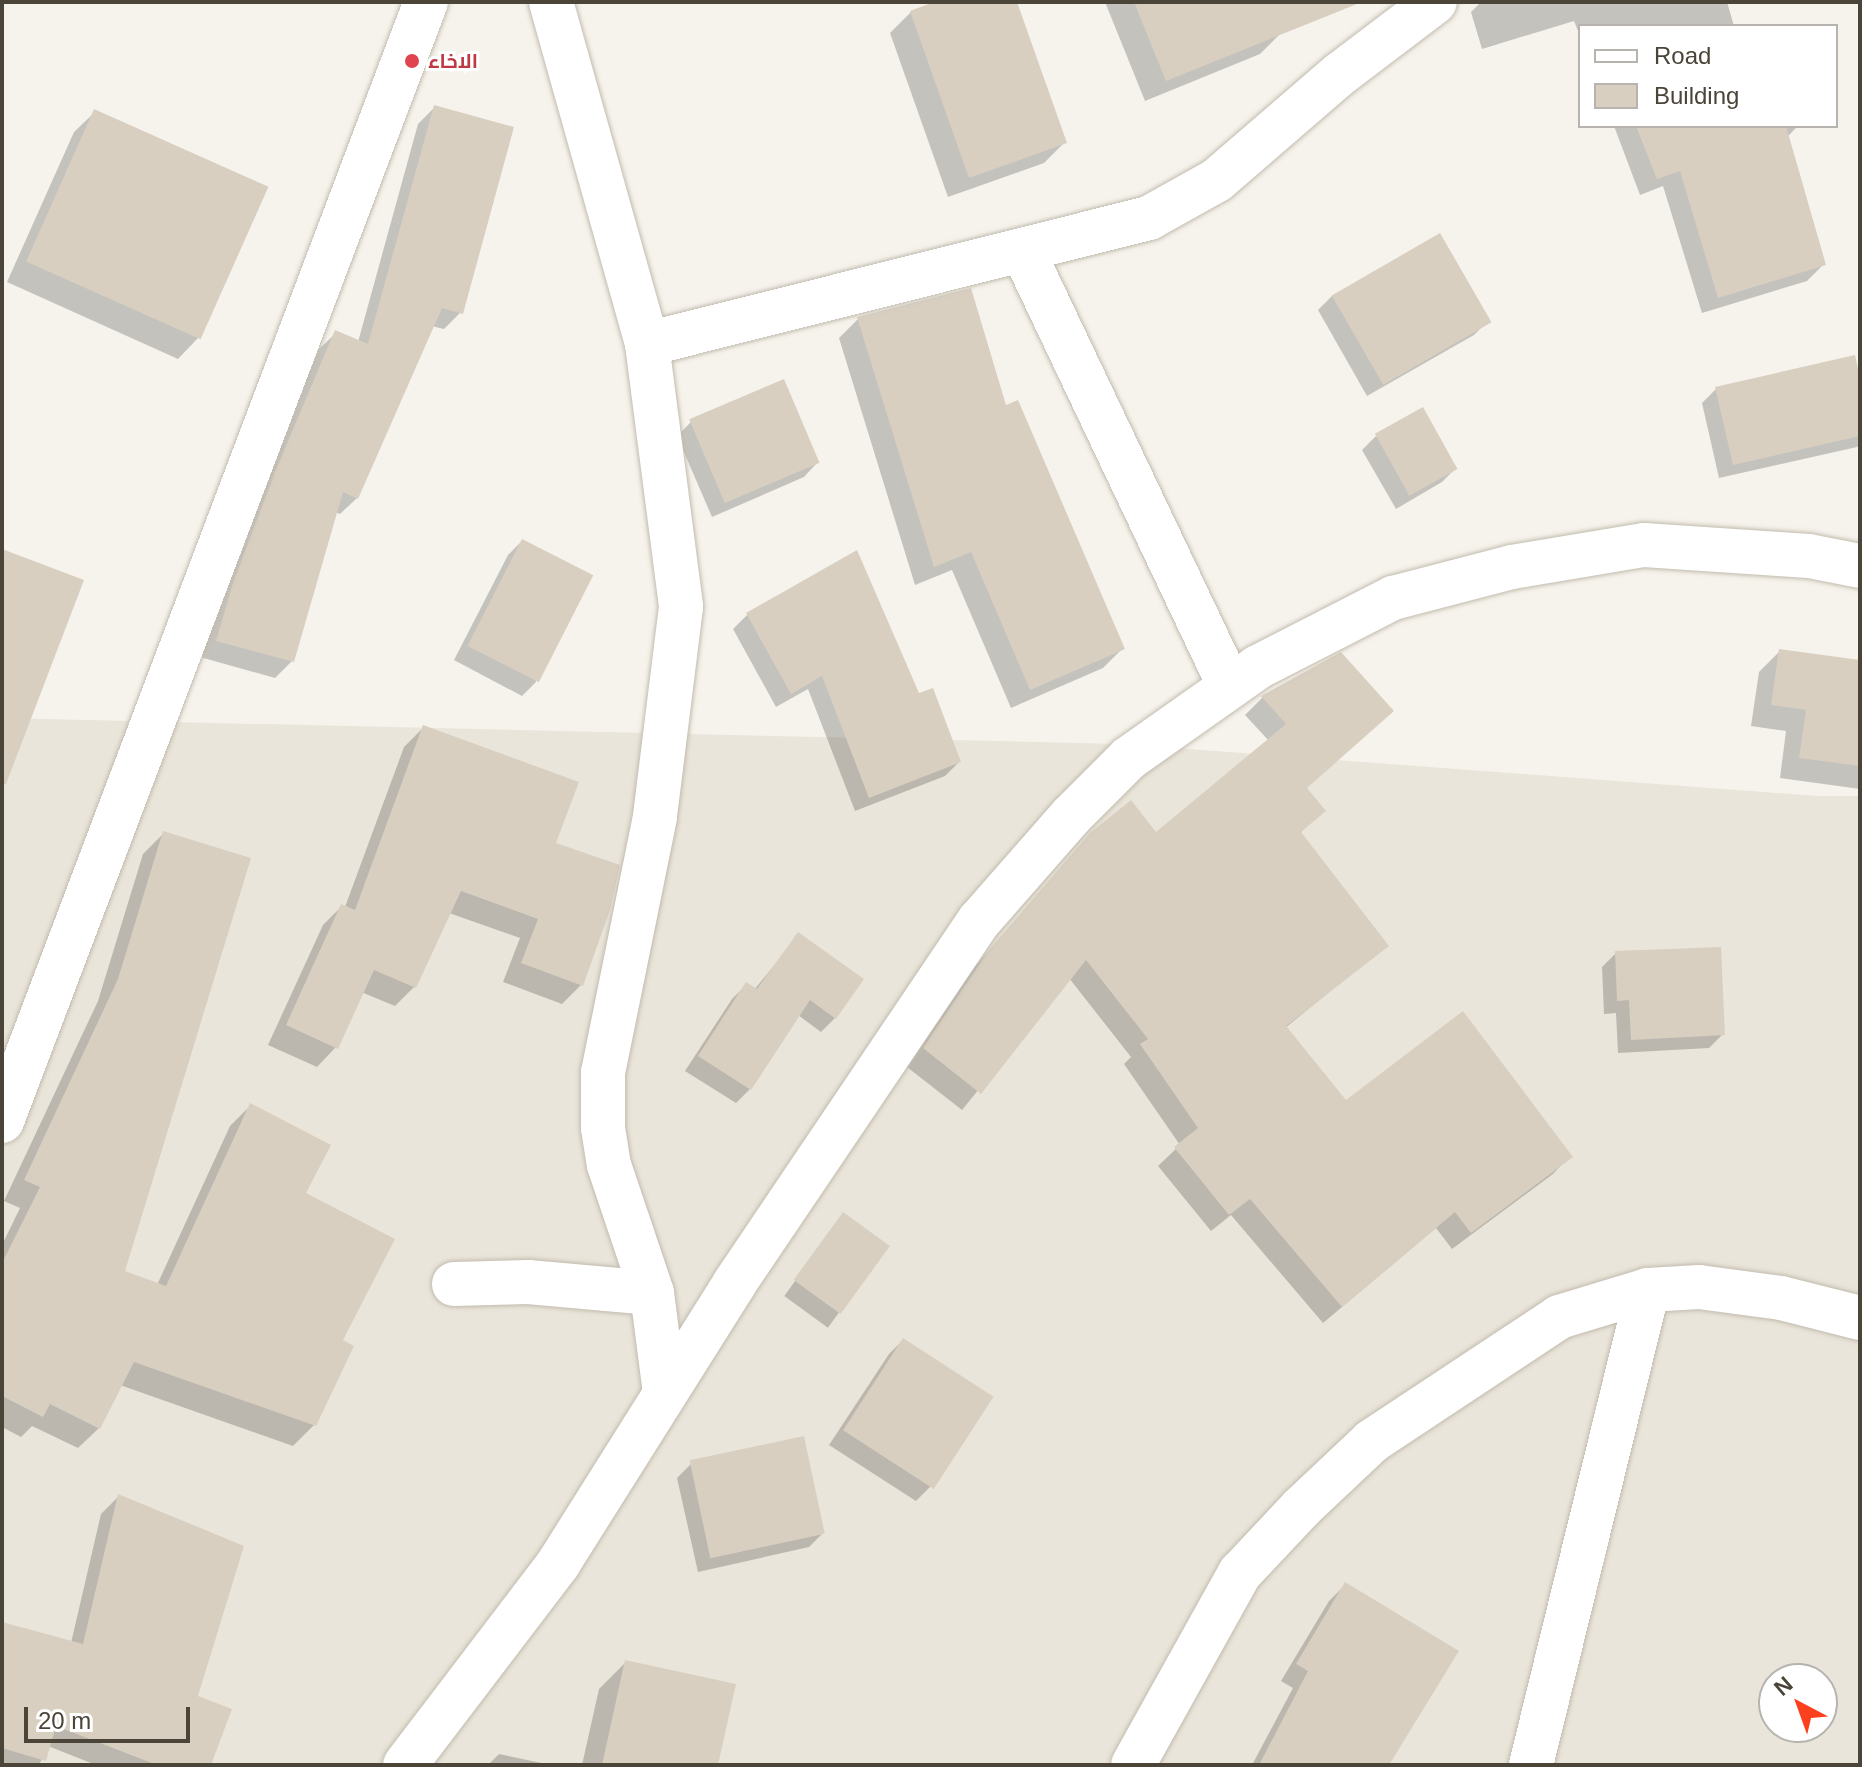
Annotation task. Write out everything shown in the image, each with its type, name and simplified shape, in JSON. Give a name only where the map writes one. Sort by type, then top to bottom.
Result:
[{"type":"street","points":[[2,1121],[426,2]]},
{"type":"street","points":[[551,2],[647,344],[681,607],[655,817],[603,1072],[603,1128],[609,1165],[652,1293],[665,1393]]},
{"type":"street","points":[[647,344],[1149,218],[1217,180],[1340,74],[1435,2]]},
{"type":"street","points":[[1023,251],[1230,686]]},
{"type":"street","points":[[405,1765],[558,1564],[734,1284],[979,921],[1071,816],[1129,758],[1258,667],[1393,598],[1512,567],[1644,545],[1809,556],[1860,566]]},
{"type":"street","points":[[454,1284],[528,1282],[652,1293]]},
{"type":"street","points":[[1133,1765],[1240,1573],[1301,1508],[1372,1441],[1559,1317],[1648,1290],[1699,1287],[1781,1298],[1860,1318]]},
{"type":"street","points":[[1531,1765],[1648,1290]]},
{"type":"shaded area","points":[[2,718],[1122,744],[1818,796],[1860,796],[1860,1765],[2,1765]]},
{"type":"building","points":[[934,2],[1017,2],[1067,143],[969,178],[910,11]]},
{"type":"building","points":[[1134,2],[1356,2],[1357,4],[1166,81]]},
{"type":"building","points":[[434,105],[514,127],[463,314],[442,308],[358,499],[343,492],[294,662],[216,641],[233,583],[275,472],[335,330],[368,344]]},
{"type":"building","points":[[94,109],[268,187],[201,339],[26,262]]},
{"type":"building","points":[[1637,128],[1787,128],[1826,265],[1718,298],[1680,171],[1657,179]]},
{"type":"building","points":[[1440,233],[1492,322],[1383,385],[1332,296]]},
{"type":"building","points":[[971,288],[1006,405],[1018,400],[1125,649],[1030,690],[971,552],[934,567],[857,317]]},
{"type":"building","points":[[1855,355],[1860,378],[1860,436],[1733,465],[1715,387]]},
{"type":"building","points":[[784,379],[820,463],[725,503],[689,419]]},
{"type":"building","points":[[1423,407],[1457,469],[1409,496],[1375,434]]},
{"type":"building","points":[[522,539],[593,575],[539,682],[468,646]]},
{"type":"building","points":[[2,549],[84,580],[6,784],[2,784]]},
{"type":"building","points":[[857,550],[919,693],[933,688],[961,762],[869,798],[822,676],[791,694],[746,613]]},
{"type":"building","points":[[1779,649],[1860,660],[1860,766],[1799,758],[1806,710],[1771,705]]},
{"type":"building","points":[[1341,652],[1394,711],[1307,788],[1326,811],[1301,832],[1389,946],[1286,1026],[1346,1100],[1463,1011],[1573,1157],[1471,1233],[1455,1212],[1342,1307],[1250,1199],[1229,1215],[1174,1147],[1198,1128],[1140,1044],[1148,1039],[1086,960],[981,1094],[923,1048],[989,950],[1090,833],[1131,800],[1156,832],[1286,724],[1261,696]]},
{"type":"building","points":[[423,725],[579,782],[556,843],[620,865],[610,910],[583,986],[521,963],[538,919],[461,891],[416,988],[374,970],[338,1049],[286,1025],[341,904],[355,910]]},
{"type":"building","points":[[163,831],[251,858],[125,1271],[166,1286],[250,1103],[331,1145],[306,1193],[395,1239],[343,1340],[354,1346],[316,1426],[134,1362],[100,1429],[50,1404],[43,1417],[2,1396],[2,1263],[40,1187],[24,1180],[118,979]]},
{"type":"building","points":[[798,932],[864,979],[836,1019],[810,1000],[751,1090],[698,1056],[746,982],[757,989]]},
{"type":"building","points":[[1721,947],[1725,1035],[1631,1040],[1629,1000],[1617,1001],[1615,951]]},
{"type":"building","points":[[843,1212],[890,1246],[841,1314],[794,1280]]},
{"type":"building","points":[[903,1338],[994,1397],[934,1489],[843,1430]]},
{"type":"building","points":[[804,1436],[825,1534],[710,1558],[690,1460]]},
{"type":"building","points":[[118,1494],[244,1546],[198,1696],[232,1709],[211,1765],[157,1765],[56,1726],[46,1761],[2,1748],[2,1622],[83,1644]]},
{"type":"building","points":[[1345,1582],[1459,1651],[1389,1765],[1259,1765],[1308,1671],[1296,1664]]},
{"type":"building","points":[[625,1660],[736,1684],[718,1765],[602,1765]]},
{"type":"place","name":"الاخاء","points":[[412,61]]}]
